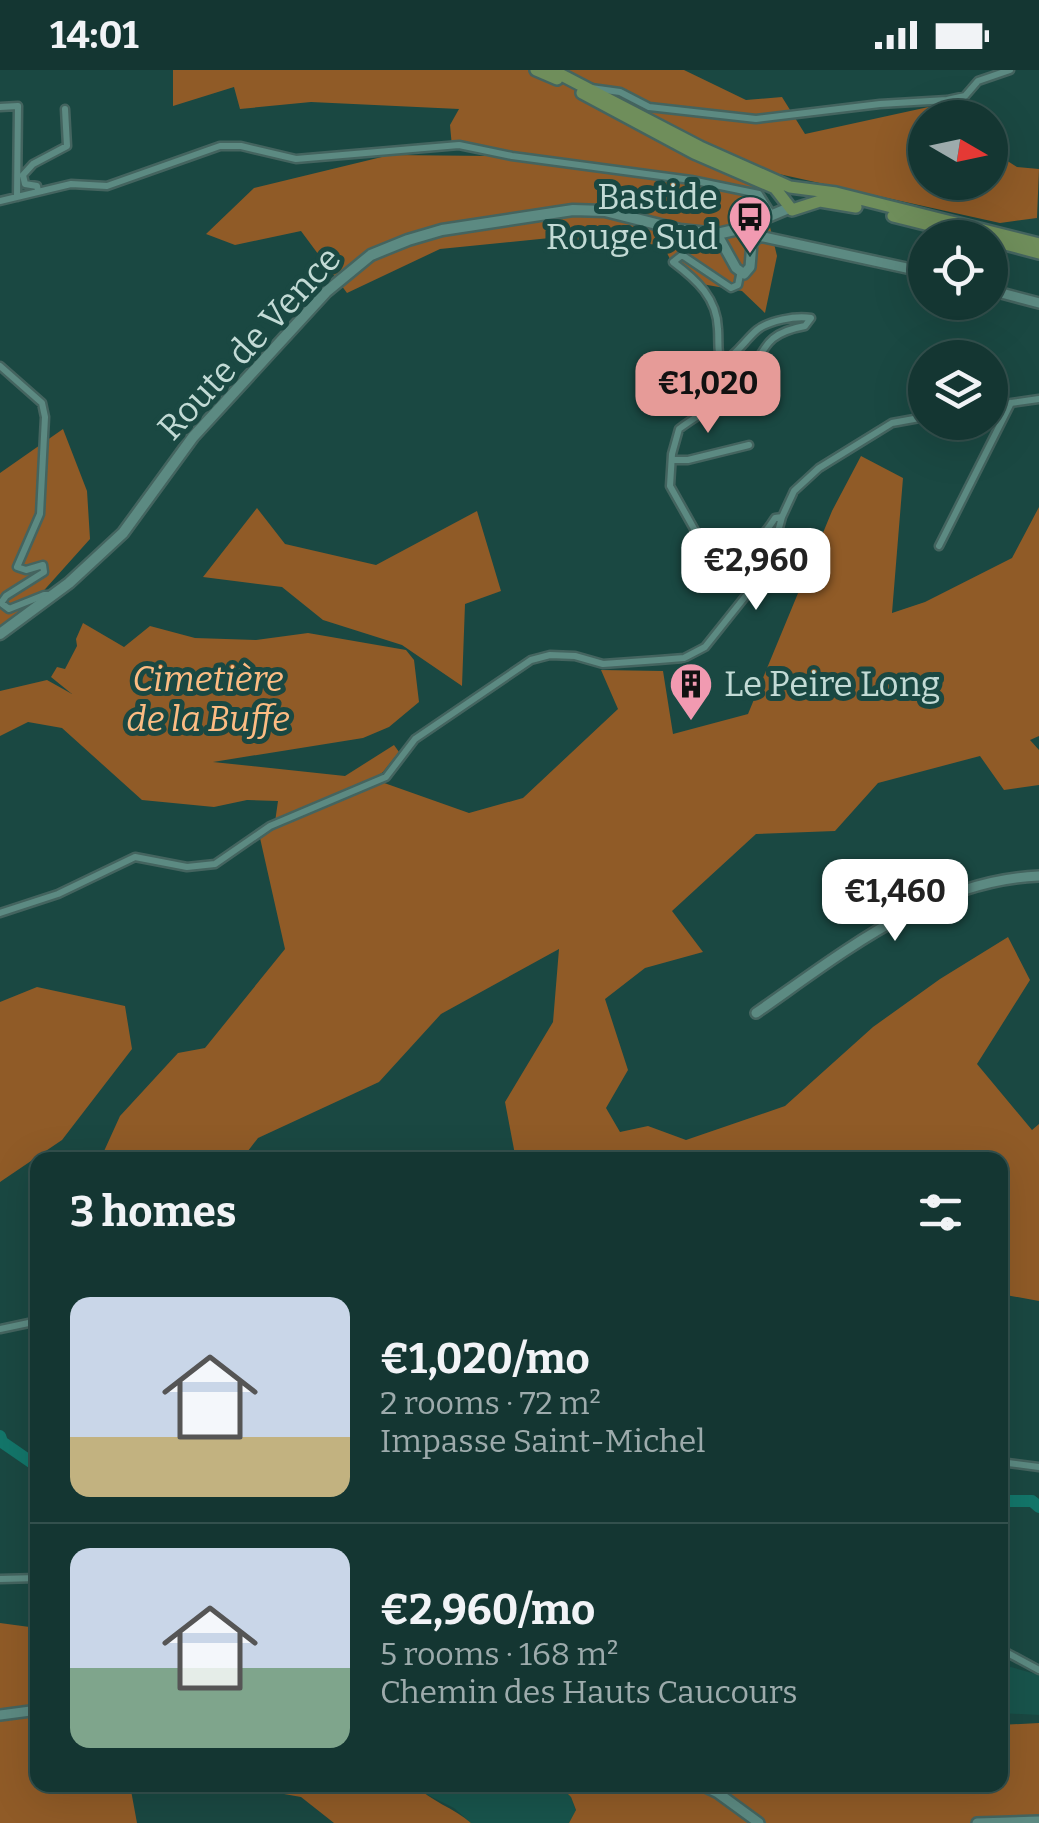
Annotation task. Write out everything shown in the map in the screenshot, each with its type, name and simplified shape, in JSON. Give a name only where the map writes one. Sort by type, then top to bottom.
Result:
[{"type":"main road","points":[[536,70],[609,95],[787,199]]},
{"type":"main road","points":[[552,70],[622,115],[735,174],[774,188],[796,211],[828,201],[908,220]]},
{"type":"main road","points":[[774,215],[799,186],[806,191],[836,194],[1039,244]]},
{"type":"main road","points":[[806,191],[806,205]]},
{"type":"main road","name":"Route de Vence","points":[[0,634],[53,596],[122,533],[193,436],[302,318],[340,279],[387,247],[442,230],[572,210],[605,211],[680,230],[717,234],[739,230],[774,215]]},
{"type":"main road","points":[[1008,245],[1039,253]]},
{"type":"street","points":[[609,95],[650,107],[756,119],[947,100],[965,96],[978,81],[1010,70]]},
{"type":"street","points":[[609,95],[622,115]]},
{"type":"street","points":[[0,107],[18,106],[17,197]]},
{"type":"street","points":[[38,192],[37,186],[25,184],[23,174],[33,164],[67,146],[65,109]]},
{"type":"street","points":[[0,201],[71,184],[107,186],[220,146],[241,146],[296,159],[460,145],[759,194],[774,215]]},
{"type":"street","points":[[717,234],[736,268],[744,274]]},
{"type":"street","points":[[782,517],[775,518],[755,546],[712,559],[670,486],[672,460],[679,429],[738,386],[768,342],[782,330],[805,326],[811,318],[802,316],[760,327],[731,358],[721,363],[715,309],[704,288],[673,262],[682,255],[730,288],[738,284],[740,275],[750,267],[752,243],[759,236],[908,268]]},
{"type":"street","points":[[1008,295],[1039,303]]},
{"type":"street","points":[[0,366],[42,404],[45,417],[40,514],[17,567],[26,570],[43,565],[44,572],[6,596],[2,603],[9,609],[44,595],[53,596]]},
{"type":"street","points":[[939,546],[1010,403],[1039,399]]},
{"type":"street","points":[[0,914],[58,894],[135,858],[187,868],[215,864],[270,826],[386,777],[414,738],[531,660],[550,655],[575,656],[603,664],[677,658],[705,647],[768,568],[782,517],[794,491],[820,468],[892,423],[908,420]]},
{"type":"street","points":[[672,460],[749,446]]},
{"type":"street","points":[[756,1013],[924,904],[1018,877],[1039,876]]},
{"type":"street","points":[[0,1328],[30,1322]]},
{"type":"street","points":[[1008,1463],[1039,1467]]},
{"type":"street","points":[[0,1579],[30,1578]]},
{"type":"street","points":[[1008,1653],[1039,1670]]},
{"type":"street","points":[[0,1715],[30,1711]]},
{"type":"street","points":[[716,1792],[759,1823]]},
{"type":"street","points":[[976,1823],[1039,1821]]},
{"type":"shaded area","points":[[1008,1666],[1039,1675],[1039,1715],[1008,1713]]},
{"type":"shaded area","points":[[422,1792],[566,1792],[576,1811],[569,1823],[471,1823],[454,1808]]},
{"type":"green space","points":[[173,70],[684,70],[746,100],[782,97],[805,134],[908,111],[908,200],[1008,200],[1008,161],[1017,167],[1039,169],[1037,218],[986,220],[756,169],[777,256],[765,313],[742,291],[690,282],[675,269],[663,245],[550,238],[440,249],[347,293],[301,231],[235,245],[206,234],[254,188],[390,155],[492,156],[452,147],[450,125],[459,109],[311,102],[240,109],[234,87],[173,106]]},
{"type":"green space","points":[[63,429],[87,491],[90,539],[21,616],[0,629],[0,473]]},
{"type":"green space","name":"Cimetière de la Buffe","points":[[861,456],[903,478],[892,613],[925,602],[1012,558],[1039,507],[1039,736],[1030,740],[1039,750],[1039,785],[1004,790],[980,756],[878,783],[835,831],[756,834],[672,911],[703,952],[645,968],[605,999],[628,1070],[606,1108],[620,1132],[648,1126],[686,1140],[785,1106],[873,1027],[1008,937],[1030,980],[977,1064],[1032,1130],[1039,1124],[1039,1301],[1008,1295],[1008,1152],[514,1152],[505,1102],[553,1022],[559,949],[441,1014],[379,1082],[258,1138],[247,1152],[104,1152],[120,1116],[178,1053],[205,1048],[285,949],[260,838],[274,829],[278,801],[247,800],[214,807],[142,800],[62,728],[28,722],[0,736],[0,691],[47,680],[72,694],[51,677],[57,667],[65,669],[83,623],[124,647],[150,626],[195,638],[256,640],[308,633],[406,650],[414,660],[419,702],[389,727],[363,738],[213,762],[345,776],[394,745],[399,752],[373,779],[469,813],[523,798],[618,709],[601,670],[663,671],[673,734],[748,714],[832,511]]},
{"type":"green space","points":[[257,508],[285,544],[376,565],[477,511],[501,591],[465,604],[462,686],[402,645],[323,620],[282,587],[203,577]]},
{"type":"green space","points":[[37,987],[125,1006],[132,1049],[62,1140],[44,1152],[30,1152],[30,1162],[0,1182],[0,1002]]},
{"type":"green space","points":[[0,1623],[30,1627],[30,1792],[131,1792],[137,1823],[0,1823]]},
{"type":"green space","points":[[1039,1723],[1039,1823],[569,1823],[576,1810],[566,1792],[1008,1792],[1008,1725]]},
{"type":"green space","points":[[423,1792],[471,1823],[334,1823],[301,1797],[284,1794]]},
{"type":"waterway","points":[[0,1436],[2,1442],[30,1461]]},
{"type":"waterway","points":[[1008,1501],[1032,1501],[1039,1507]]},
{"type":"place","name":"Bastide Rouge Sud","points":[[750,255]]},
{"type":"place","name":"Le Peire Long","points":[[691,722]]}]
